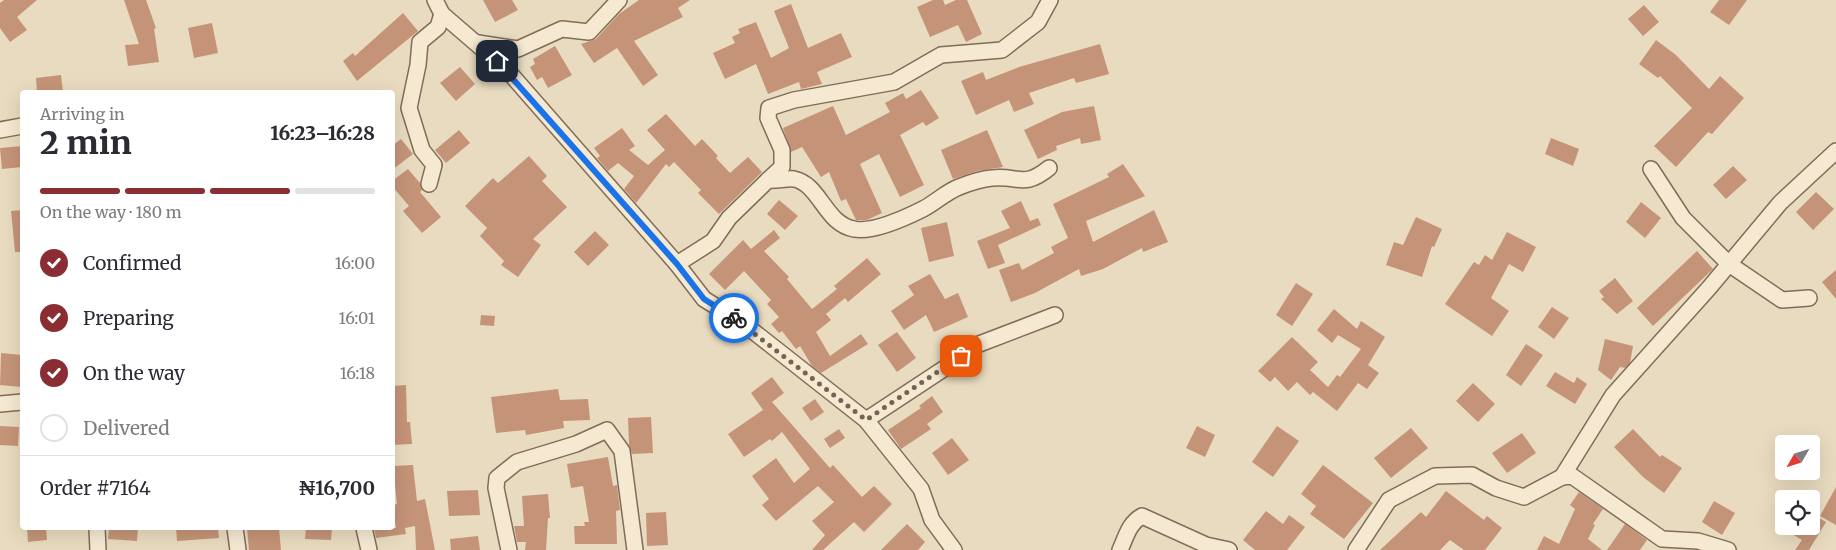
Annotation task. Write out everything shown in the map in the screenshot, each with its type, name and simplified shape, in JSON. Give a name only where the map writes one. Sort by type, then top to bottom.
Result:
[{"type":"street","points":[[477,43],[518,49],[562,29],[589,32],[619,0]]},
{"type":"street","points":[[677,264],[713,241],[729,218],[782,167],[782,150],[768,118],[769,108],[794,100],[894,82],[941,55],[1002,50],[1038,22],[1050,0]]},
{"type":"street","points":[[438,7],[507,70],[677,264],[704,299],[744,324],[866,420],[921,489],[932,520],[954,550]]},
{"type":"street","points":[[429,184],[434,165],[422,150],[409,108],[418,65],[420,42],[438,26],[438,7]]},
{"type":"street","points":[[507,70],[518,49]]},
{"type":"street","points":[[0,130],[20,126]]},
{"type":"street","points":[[1562,477],[1613,395],[1729,264],[1780,203],[1836,151]]},
{"type":"street","points":[[768,180],[793,179],[806,184],[828,213],[839,223],[852,229],[867,231],[923,209],[956,188],[994,178],[1023,181],[1037,178],[1049,168]]},
{"type":"street","points":[[1651,169],[1683,218],[1729,264],[1782,300],[1809,298]]},
{"type":"street","points":[[866,420],[974,346],[1055,315]]},
{"type":"street","points":[[0,404],[20,402]]},
{"type":"street","points":[[508,550],[496,488],[497,478],[517,462],[576,444],[607,430],[622,451],[635,550]]},
{"type":"street","points":[[1356,550],[1388,500],[1434,476],[1472,475],[1496,488],[1524,497],[1562,477],[1572,476],[1662,539],[1698,542],[1728,550]]},
{"type":"street","points":[[1120,550],[1130,527],[1135,520],[1142,516],[1206,545],[1229,550]]},
{"type":"street","points":[[97,530],[98,550]]},
{"type":"street","points":[[235,530],[238,550]]},
{"type":"street","points":[[364,530],[369,550]]},
{"type":"building","points":[[4,0],[37,0],[17,17],[27,30],[10,42],[0,28],[0,3]]},
{"type":"building","points":[[124,0],[146,0],[156,28],[154,29],[159,62],[128,66],[125,45],[139,44]]},
{"type":"building","points":[[483,0],[512,0],[518,10],[495,22]]},
{"type":"building","points":[[639,0],[690,0],[678,8],[683,17],[634,41],[658,75],[643,86],[617,48],[594,63],[581,44],[596,39],[619,14]]},
{"type":"building","points":[[933,0],[943,0],[945,5],[956,0],[967,0],[982,34],[966,42],[958,25],[930,37],[917,7]]},
{"type":"building","points":[[1719,0],[1747,0],[1729,25],[1710,12]]},
{"type":"building","points":[[791,4],[808,48],[841,33],[852,57],[817,72],[822,84],[801,89],[799,82],[768,94],[756,64],[725,79],[713,53],[735,43],[732,37],[740,33],[738,29],[756,22],[771,58],[789,48],[774,11]]},
{"type":"building","points":[[1644,5],[1659,22],[1643,36],[1628,19]]},
{"type":"building","points":[[403,13],[418,31],[357,81],[343,61],[353,53],[355,56]]},
{"type":"building","points":[[212,23],[218,53],[194,58],[188,28]]},
{"type":"building","points":[[1656,40],[1676,55],[1709,89],[1720,76],[1744,98],[1712,134],[1708,132],[1676,167],[1654,146],[1692,108],[1660,76],[1658,78],[1639,64]]},
{"type":"building","points":[[1100,44],[1109,74],[1076,83],[1074,78],[1029,93],[1034,104],[1014,112],[1009,100],[976,115],[961,81],[983,72],[986,80],[1019,67]]},
{"type":"building","points":[[555,46],[572,75],[548,88],[542,77],[537,80],[530,67],[535,64],[533,59]]},
{"type":"building","points":[[460,67],[475,84],[456,101],[440,83]]},
{"type":"building","points":[[61,75],[63,90],[37,90],[36,78]]},
{"type":"building","points":[[921,90],[939,118],[926,126],[923,122],[900,135],[924,185],[900,197],[879,154],[860,164],[882,213],[867,220],[856,220],[846,199],[841,201],[829,172],[821,177],[802,147],[791,152],[783,128],[833,106],[846,135],[890,112],[885,103],[903,93],[906,99]]},
{"type":"building","points":[[1094,106],[1101,140],[1081,144],[1080,138],[1056,146],[1057,150],[1038,159],[1024,130],[1062,112]]},
{"type":"building","points":[[666,114],[695,146],[702,139],[718,156],[716,158],[730,173],[748,157],[762,172],[719,214],[698,193],[701,190],[674,162],[669,167],[666,164],[636,203],[624,189],[634,176],[618,163],[608,171],[597,158],[600,156],[594,148],[622,128],[635,146],[629,150],[648,165],[665,150],[647,130]]},
{"type":"building","points":[[459,130],[470,143],[446,163],[435,150]]},
{"type":"building","points":[[987,130],[1003,167],[977,171],[953,179],[941,150]]},
{"type":"building","points":[[1551,138],[1579,149],[1573,166],[1545,154]]},
{"type":"building","points":[[401,139],[413,154],[395,168],[395,144]]},
{"type":"building","points":[[20,146],[20,167],[2,169],[0,148]]},
{"type":"building","points":[[529,156],[547,176],[542,181],[567,207],[533,239],[541,245],[518,277],[501,265],[504,261],[480,236],[487,228],[465,206],[493,178],[498,183]]},
{"type":"building","points":[[1123,164],[1145,196],[1086,221],[1093,242],[1154,210],[1168,242],[1143,252],[1142,248],[1103,269],[1081,276],[1079,269],[1035,293],[1011,302],[999,270],[1019,263],[1022,270],[1054,253],[1051,247],[1068,238],[1053,204],[1109,177],[1107,174]]},
{"type":"building","points":[[1733,166],[1747,180],[1726,199],[1713,185]]},
{"type":"building","points":[[408,169],[420,183],[422,190],[420,192],[441,217],[422,233],[403,211],[409,206],[395,190],[395,179]]},
{"type":"building","points":[[1816,192],[1834,209],[1813,230],[1796,212]]},
{"type":"building","points":[[779,200],[798,216],[785,230],[767,214]]},
{"type":"building","points":[[1021,201],[1030,221],[1038,218],[1041,225],[998,245],[1005,263],[988,269],[977,241],[1010,228],[1001,211]]},
{"type":"building","points":[[1641,202],[1661,218],[1645,238],[1626,222]]},
{"type":"building","points":[[20,210],[20,252],[15,252],[11,211]]},
{"type":"building","points":[[1416,217],[1442,229],[1434,247],[1432,246],[1422,277],[1386,265],[1394,242],[1403,245]]},
{"type":"building","points":[[947,222],[954,256],[929,262],[921,228]]},
{"type":"building","points":[[774,230],[780,238],[764,251],[789,277],[787,279],[812,309],[837,289],[834,286],[867,258],[881,274],[848,302],[845,298],[826,314],[831,320],[816,332],[830,356],[861,334],[868,344],[821,373],[812,366],[800,346],[796,349],[782,331],[779,333],[771,324],[779,317],[767,304],[771,300],[744,271],[725,290],[709,274],[743,240],[751,249]]},
{"type":"building","points":[[595,231],[609,245],[588,266],[574,252]]},
{"type":"building","points":[[1507,232],[1536,247],[1523,272],[1509,264],[1491,298],[1509,311],[1492,336],[1445,304],[1474,262],[1479,265],[1485,255],[1492,260]]},
{"type":"building","points":[[1697,251],[1713,269],[1653,326],[1637,308]]},
{"type":"building","points":[[1836,270],[1836,299],[1822,282]]},
{"type":"building","points":[[930,274],[945,299],[958,293],[968,317],[934,332],[926,315],[904,330],[891,311],[914,295],[908,286]]},
{"type":"building","points":[[1615,278],[1633,301],[1617,314],[1601,299],[1604,297],[1599,291]]},
{"type":"building","points":[[1296,283],[1313,294],[1292,326],[1276,315]]},
{"type":"building","points":[[1552,307],[1569,318],[1554,339],[1538,327]]},
{"type":"building","points":[[1334,309],[1357,329],[1361,321],[1385,337],[1368,365],[1379,373],[1367,389],[1358,383],[1337,411],[1313,392],[1310,395],[1297,382],[1288,391],[1275,377],[1270,382],[1258,371],[1292,337],[1318,362],[1310,370],[1328,387],[1337,375],[1340,377],[1361,349],[1338,335],[1332,343],[1317,330]]},
{"type":"building","points":[[481,315],[495,316],[494,326],[480,325]]},
{"type":"building","points":[[897,332],[916,358],[897,372],[878,345]]},
{"type":"building","points":[[1605,339],[1633,346],[1630,363],[1625,368],[1620,367],[1611,380],[1598,370]]},
{"type":"building","points":[[1526,344],[1543,355],[1521,386],[1506,375]]},
{"type":"building","points":[[1,353],[20,355],[20,387],[0,385]]},
{"type":"building","points":[[1555,372],[1574,383],[1577,377],[1587,384],[1575,404],[1546,386]]},
{"type":"building","points":[[772,377],[784,393],[772,402],[830,468],[833,465],[862,497],[874,486],[892,504],[864,532],[854,522],[823,550],[812,550],[825,535],[812,521],[834,502],[818,486],[776,521],[762,505],[769,499],[752,476],[776,458],[794,483],[810,469],[782,432],[772,441],[770,439],[744,457],[728,434],[763,410],[751,393]]},
{"type":"building","points":[[1473,383],[1495,404],[1478,422],[1456,401]]},
{"type":"building","points":[[406,385],[407,422],[410,422],[412,444],[395,445],[395,386]]},
{"type":"building","points":[[558,389],[560,400],[588,399],[590,420],[563,421],[564,428],[526,435],[525,430],[496,433],[491,397]]},
{"type":"building","points":[[932,396],[943,412],[927,424],[931,429],[901,449],[888,430],[921,408],[919,406]]},
{"type":"building","points":[[815,399],[824,412],[811,421],[802,408]]},
{"type":"building","points":[[651,417],[653,453],[632,454],[629,445],[628,418]]},
{"type":"building","points":[[0,426],[19,427],[18,446],[0,445]]},
{"type":"building","points":[[1197,426],[1215,435],[1205,457],[1186,448]]},
{"type":"building","points":[[1277,426],[1299,441],[1273,477],[1252,462]]},
{"type":"building","points":[[1411,428],[1428,448],[1391,478],[1374,458]]},
{"type":"building","points":[[839,429],[845,438],[830,448],[824,439]]},
{"type":"building","points":[[1633,429],[1660,457],[1662,455],[1682,468],[1664,493],[1643,477],[1614,447]]},
{"type":"building","points":[[1522,433],[1536,453],[1507,473],[1492,453]]},
{"type":"building","points":[[952,438],[969,460],[948,475],[932,453]]},
{"type":"building","points":[[608,457],[613,486],[617,485],[620,510],[616,511],[617,544],[575,544],[574,526],[585,526],[584,522],[589,522],[583,486],[571,488],[567,464]]},
{"type":"building","points":[[413,465],[417,501],[425,499],[435,550],[416,550],[415,526],[405,528],[406,534],[376,538],[374,530],[395,530],[396,528],[395,466]]},
{"type":"building","points":[[1323,465],[1373,503],[1344,539],[1310,514],[1316,506],[1301,494]]},
{"type":"building","points":[[1836,487],[1836,525],[1820,516]]},
{"type":"building","points":[[478,490],[480,515],[449,516],[447,491]]},
{"type":"building","points":[[1446,491],[1484,520],[1487,516],[1502,528],[1485,550],[1464,550],[1450,540],[1440,550],[1380,550],[1421,512],[1426,517]]},
{"type":"building","points":[[1579,492],[1603,509],[1593,524],[1595,525],[1588,539],[1602,550],[1537,550],[1544,536],[1559,544],[1575,509],[1570,505]]},
{"type":"building","points":[[548,494],[550,518],[548,518],[546,550],[525,550],[526,542],[517,542],[514,526],[524,526],[522,496]]},
{"type":"building","points":[[1714,501],[1735,513],[1722,535],[1702,522]]},
{"type":"building","points":[[1266,511],[1283,524],[1289,515],[1305,527],[1287,550],[1255,550],[1243,540]]},
{"type":"building","points":[[666,512],[668,545],[647,546],[646,513]]},
{"type":"building","points":[[1820,518],[1826,522],[1820,532]]},
{"type":"building","points":[[907,524],[925,542],[918,550],[881,550]]},
{"type":"building","points":[[1625,524],[1647,540],[1640,550],[1607,550]]},
{"type":"building","points":[[27,530],[46,530],[47,540],[28,542]]},
{"type":"building","points":[[109,530],[138,530],[137,541],[108,539]]},
{"type":"building","points":[[176,530],[218,530],[219,538],[177,541]]},
{"type":"building","points":[[247,530],[279,530],[281,550],[249,550]]},
{"type":"building","points":[[306,530],[332,530],[331,540],[305,539]]},
{"type":"building","points":[[1794,535],[1818,535],[1809,550],[1795,550],[1802,540]]},
{"type":"building","points":[[478,536],[480,550],[451,550],[450,539]]},
{"type":"way so far","points":[[734,318],[866,420],[961,356]]},
{"type":"route","points":[[497,61],[507,70],[677,264],[704,299],[734,318]]}]
